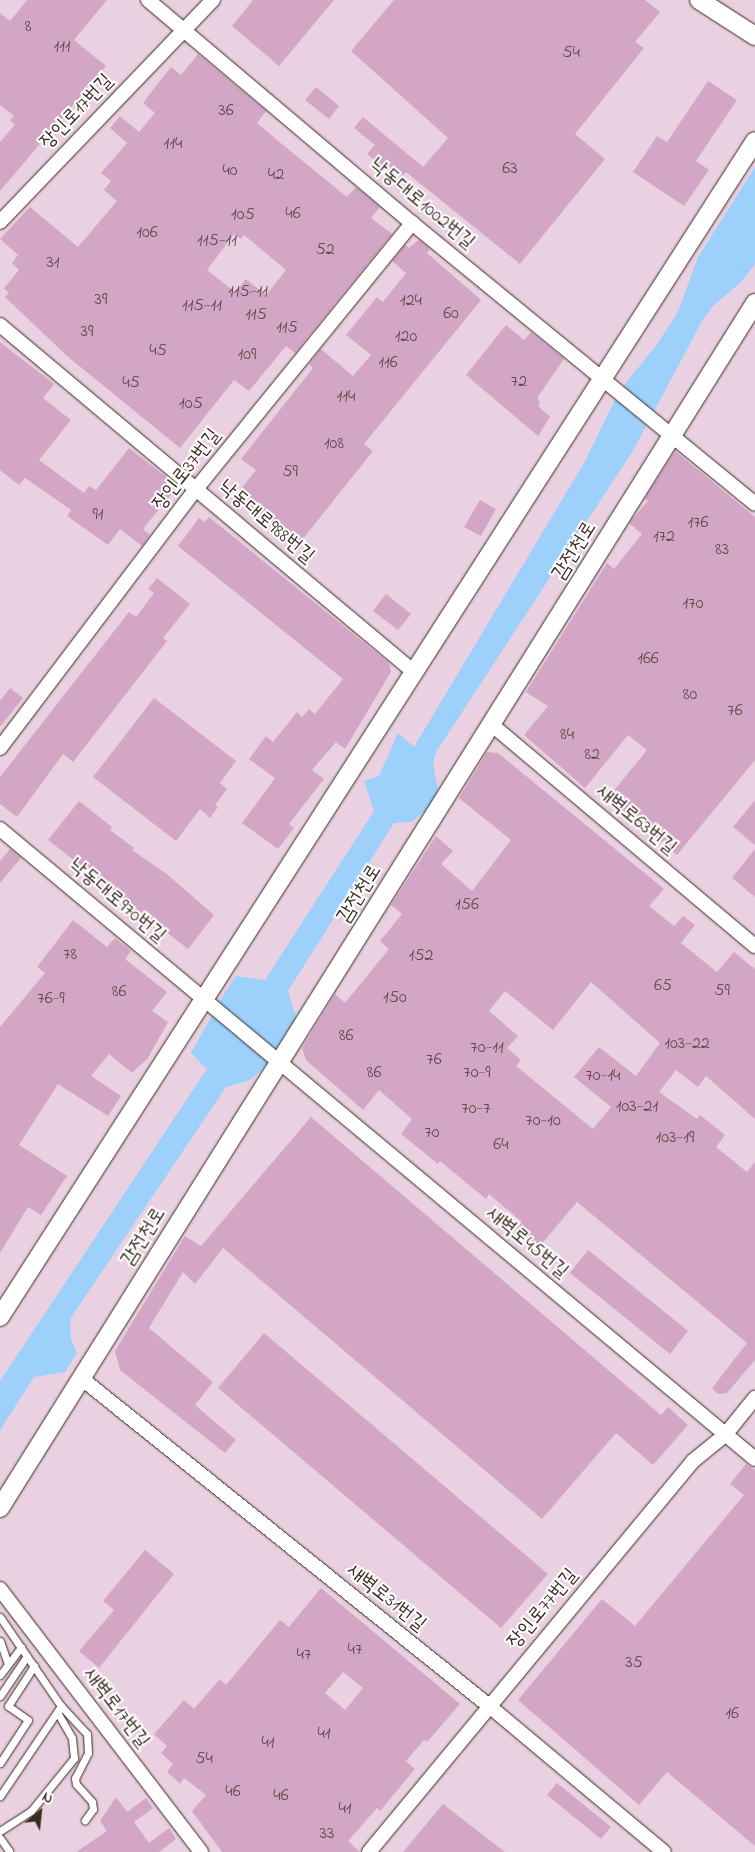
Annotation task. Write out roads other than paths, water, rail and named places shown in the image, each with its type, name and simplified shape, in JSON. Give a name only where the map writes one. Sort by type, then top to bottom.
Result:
[{"type":"street","name":"낙동대로1002번길","points":[[148,0],[666,434],[755,504]]},
{"type":"street","name":"장인로17번길","points":[[0,222],[212,0]]},
{"type":"street","points":[[699,0],[755,36]]},
{"type":"street","points":[[0,1317],[207,1002],[414,672],[604,382],[755,141]]},
{"type":"street","name":"장인로37번길","points":[[0,748],[196,489],[412,222]]},
{"type":"street","name":"감전천로","points":[[0,1508],[277,1059],[491,724],[666,434],[755,303]]},
{"type":"street","name":"낙동대로988번길","points":[[0,325],[414,672]]},
{"type":"street","name":"새벽로63번길","points":[[491,724],[755,946]]},
{"type":"street","name":"낙동대로970번길","points":[[0,829],[277,1059]]},
{"type":"street","name":"새벽로45번길","points":[[277,1059],[755,1459]]},
{"type":"street","name":"새벽로31번길","points":[[81,1378],[488,1706],[664,1852]]},
{"type":"street","name":"장인로77번길","points":[[370,1852],[488,1706],[693,1461],[726,1435],[755,1398]]},
{"type":"street","name":"새벽로17번길","points":[[0,1589],[201,1852]]},
{"type":"lane","points":[[0,1617],[34,1666],[59,1709],[72,1738],[74,1758],[31,1811],[0,1832]]},
{"type":"lane","points":[[0,1641],[8,1664]]},
{"type":"lane","points":[[0,1674],[21,1647]]},
{"type":"lane","points":[[0,1696],[27,1656]]},
{"type":"lane","points":[[0,1764],[28,1720],[8,1706],[34,1666]]},
{"type":"lane","points":[[0,1796],[59,1709]]},
{"type":"lane","points":[[59,1709],[87,1734],[88,1753],[75,1778],[76,1784],[92,1802],[94,1809],[85,1820]]},
{"type":"lane","points":[[0,1838],[9,1851]]},
{"type":"water","points":[[755,167],[755,264],[741,282],[713,306],[701,323],[634,449],[436,752],[433,763],[438,790],[435,802],[412,822],[394,823],[288,991],[297,1020],[261,1071],[250,1080],[226,1087],[70,1319],[71,1339],[77,1353],[65,1372],[34,1377],[0,1430],[0,1381],[207,1069],[191,1053],[224,994],[236,976],[265,980],[374,811],[364,781],[379,776],[398,733],[414,747],[584,463],[620,390],[655,347],[678,312],[698,257]]}]
